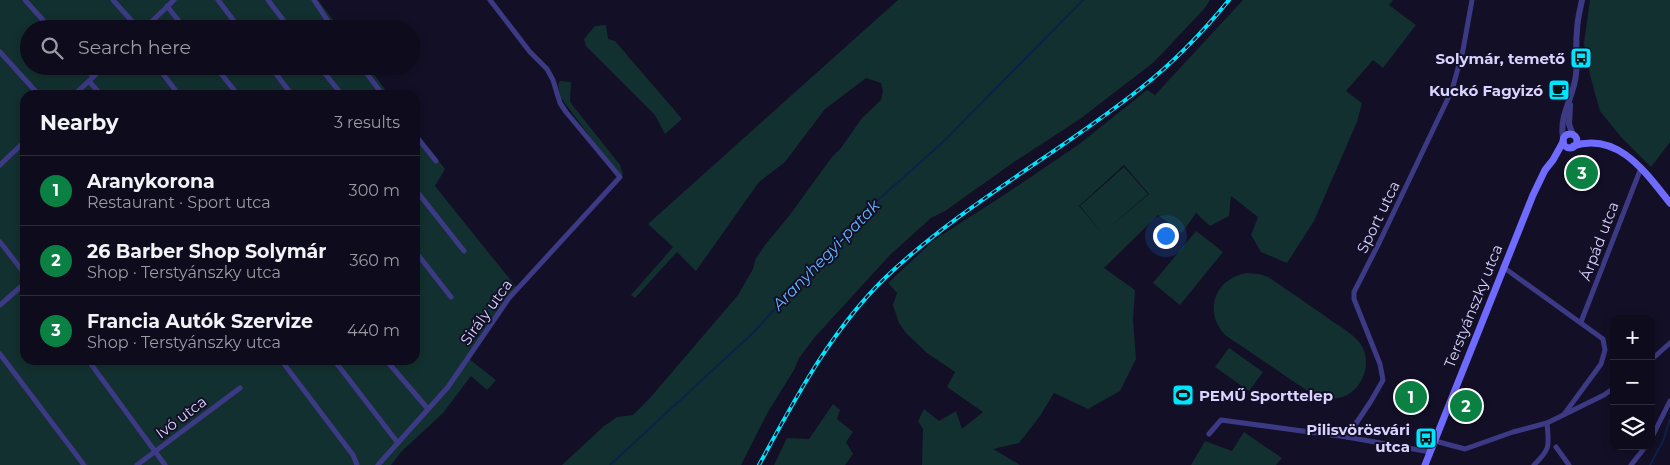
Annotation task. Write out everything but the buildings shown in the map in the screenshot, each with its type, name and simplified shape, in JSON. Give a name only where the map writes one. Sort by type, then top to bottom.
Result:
[{"type":"main road","points":[[1595,143],[1567,134],[1563,140],[1567,147],[1595,143],[1615,147],[1641,168],[1670,203]]},
{"type":"main road","points":[[1572,147],[1576,144],[1574,136]]},
{"type":"main road","name":"Terstyánszky utca","points":[[1425,465],[1540,180],[1563,140]]},
{"type":"main road","name":"Terstyánszky utca","points":[[1553,160],[1572,147]]},
{"type":"street","points":[[25,0],[43,20]]},
{"type":"street","points":[[113,0],[131,20]]},
{"type":"street","points":[[153,20],[174,0]]},
{"type":"street","points":[[218,0],[233,20]]},
{"type":"street","points":[[268,0],[283,20]]},
{"type":"street","points":[[314,0],[328,20]]},
{"type":"street","name":"Sirály utca","points":[[378,465],[448,387],[509,298],[620,177],[566,112],[560,103],[553,80],[547,69],[530,52],[490,0]]},
{"type":"street","name":"Sport utca","points":[[1347,438],[1372,401],[1383,380],[1380,364],[1354,299],[1354,292],[1452,90],[1463,50],[1472,0]]},
{"type":"street","points":[[1574,136],[1569,124],[1568,113],[1577,73],[1577,30],[1582,0]]},
{"type":"street","points":[[167,6],[178,20]]},
{"type":"street","points":[[0,52],[20,74]]},
{"type":"street","points":[[21,75],[34,90]]},
{"type":"street","points":[[89,75],[98,90]]},
{"type":"street","points":[[79,90],[95,75]]},
{"type":"street","points":[[164,75],[175,90]]},
{"type":"street","points":[[222,75],[234,90]]},
{"type":"street","points":[[277,75],[288,90]]},
{"type":"street","points":[[326,75],[338,90]]},
{"type":"street","points":[[367,75],[379,90]]},
{"type":"street","points":[[1563,140],[1564,114],[1572,95]]},
{"type":"street","points":[[420,141],[436,161]]},
{"type":"street","points":[[0,165],[20,146]]},
{"type":"street","name":"Árpád utca","points":[[1581,322],[1641,168]]},
{"type":"street","points":[[420,195],[464,251]]},
{"type":"street","points":[[0,242],[20,268]]},
{"type":"street","points":[[420,257],[451,297]]},
{"type":"street","points":[[1504,267],[1603,339],[1604,350],[1601,364],[1565,413]]},
{"type":"street","points":[[0,304],[20,287]]},
{"type":"street","points":[[1655,357],[1669,346]]},
{"type":"street","points":[[0,354],[84,465]]},
{"type":"street","points":[[92,365],[165,465]]},
{"type":"street","points":[[285,365],[353,455],[357,465]]},
{"type":"street","points":[[338,365],[398,443]]},
{"type":"street","points":[[390,365],[428,409]]},
{"type":"street","name":"Ivó utca","points":[[137,465],[240,388]]},
{"type":"street","points":[[1434,441],[1465,449],[1513,432],[1547,423],[1610,391]]},
{"type":"street","points":[[1655,431],[1670,401]]},
{"type":"street","points":[[1209,434],[1221,420],[1430,452]]},
{"type":"street","points":[[1534,465],[1547,451],[1547,423]]},
{"type":"street","points":[[1556,447],[1569,465]]},
{"type":"street","points":[[1631,465],[1643,450]]},
{"type":"green space","points":[[0,0],[318,0],[333,20],[20,20],[20,75],[375,75],[385,90],[20,90],[20,365],[420,365],[420,136],[445,169],[435,186],[517,288],[468,358],[496,380],[487,390],[471,376],[443,413],[401,452],[391,465],[0,465]]},
{"type":"green space","points":[[898,0],[1210,0],[1205,8],[1154,62],[1080,119],[1014,162],[945,211],[931,218],[890,255],[814,338],[799,358],[794,370],[768,412],[741,465],[562,465],[604,426],[617,417],[633,415],[650,398],[738,295],[753,269],[756,258],[765,245],[789,216],[832,157],[841,148],[862,118],[881,100],[883,91],[881,83],[866,78],[825,109],[785,162],[759,182],[696,271],[677,252],[635,298],[631,295],[673,247],[648,224]]},
{"type":"green space","points":[[1243,0],[1393,0],[1389,5],[1416,25],[1383,68],[1373,60],[1346,91],[1362,103],[1357,122],[1314,221],[1287,263],[1261,252],[1251,235],[1258,217],[1231,196],[1229,216],[1210,226],[1196,213],[1182,233],[1158,215],[1104,268],[1135,290],[1133,320],[1136,359],[1120,391],[1088,409],[1054,393],[1040,416],[1019,443],[993,449],[1020,465],[922,465],[923,429],[918,421],[924,409],[939,421],[956,411],[962,429],[983,412],[947,387],[955,372],[927,353],[906,333],[899,323],[893,305],[897,293],[888,283],[934,240],[1078,145],[1147,90],[1155,95]],"holes":[[[1124,165],[1149,194],[1105,231],[1148,194],[1124,167],[1080,206],[1102,233],[1079,206]]]},
{"type":"green space","points":[[1590,0],[1670,0],[1670,142],[1651,167],[1621,137],[1600,111],[1584,43]]},
{"type":"green space","points":[[606,25],[608,39],[615,41],[682,119],[665,134],[655,115],[586,46],[584,39],[595,26]]},
{"type":"green space","points":[[560,81],[571,82],[570,102],[620,165],[623,174],[620,177],[561,98],[558,85]]},
{"type":"green space","points":[[1196,231],[1223,252],[1180,305],[1153,283]]},
{"type":"green space","points":[[1247,273],[1268,277],[1357,339],[1365,354],[1366,367],[1362,379],[1351,393],[1336,399],[1315,396],[1225,335],[1218,326],[1215,316],[1214,306],[1216,297],[1220,288],[1227,281]]},
{"type":"green space","points":[[1229,348],[1263,372],[1249,391],[1215,367]]},
{"type":"green space","points":[[833,404],[840,410],[837,419],[853,432],[846,442],[853,454],[845,465],[774,465],[787,438],[809,439]]},
{"type":"green space","points":[[1244,432],[1282,458],[1276,465],[1191,465],[1205,441],[1232,451]]},
{"type":"waterway","name":"Aranyhegyi-patak","points":[[610,465],[755,331],[849,226],[943,142],[1083,0]]},
{"type":"waterway","points":[[1650,465],[1663,441],[1670,419]]},
{"type":"railway","points":[[759,465],[815,366],[831,342],[848,319],[886,277],[947,226],[1141,88],[1188,46],[1229,0]]},
{"type":"place","name":"Solymár, temető","points":[[1581,58]]},
{"type":"place","name":"Kuckó Fagyizó","points":[[1559,90]]},
{"type":"place","name":"Francia Autók Szervize","points":[[1582,173]]},
{"type":"place","name":"PEMŰ Sporttelep","points":[[1183,395]]},
{"type":"place","name":"Aranykorona","points":[[1411,397]]},
{"type":"place","name":"26 Barber Shop Solymár","points":[[1466,406]]},
{"type":"place","name":"Pilisvörösvári utca","points":[[1426,438]]}]
